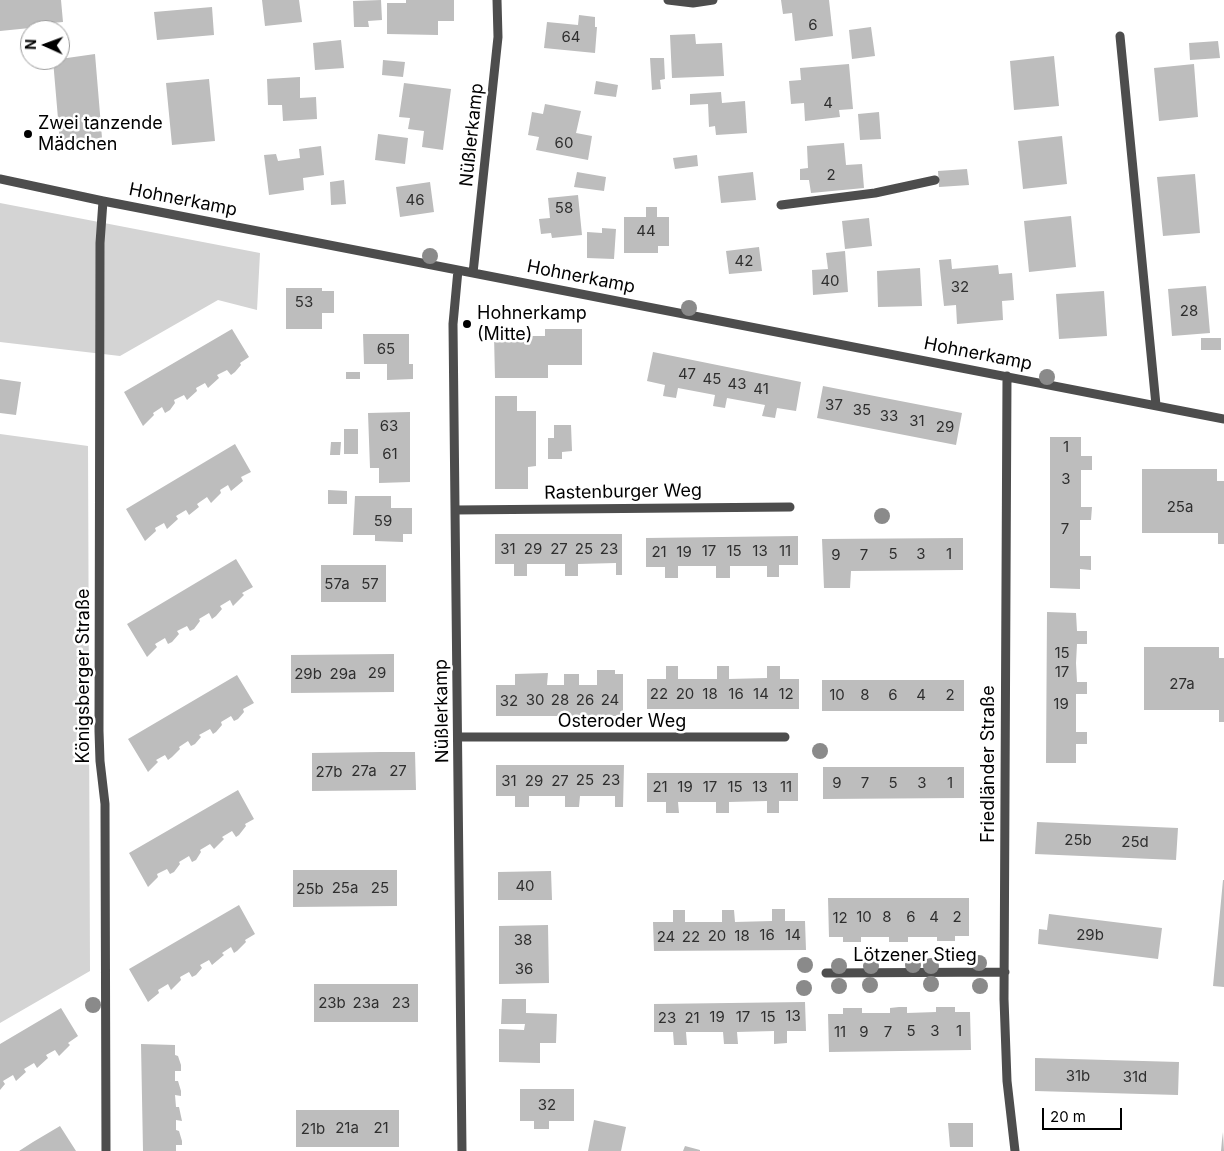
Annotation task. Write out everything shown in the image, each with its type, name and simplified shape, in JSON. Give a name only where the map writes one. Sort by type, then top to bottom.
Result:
[{"type":"street","name":"Nüßlerkamp","points":[[473,273],[498,38],[497,0]]},
{"type":"street","points":[[668,0],[692,4],[713,0]]},
{"type":"street","points":[[1120,36],[1156,405]]},
{"type":"street","name":"Hohnerkamp","points":[[0,179],[103,201],[1224,419]]},
{"type":"street","points":[[781,205],[866,194],[935,180]]},
{"type":"street","name":"Königsberger Straße","points":[[103,201],[100,243],[99,731],[105,804],[106,1151]]},
{"type":"street","name":"Nüßlerkamp","points":[[458,270],[453,324],[459,737],[462,1151]]},
{"type":"street","name":"Friedländer Straße","points":[[1007,376],[1004,972],[1007,1081],[1015,1151]]},
{"type":"street","name":"Rastenburger Weg","points":[[456,510],[790,506]]},
{"type":"street","name":"Osteroder Weg","points":[[459,737],[786,737]]},
{"type":"street","name":"Lötzener Stieg","points":[[826,973],[1004,972]]},
{"type":"shaded area","points":[[0,203],[260,253],[257,310],[218,300],[120,356],[0,342]]},
{"type":"shaded area","points":[[0,434],[88,446],[90,971],[0,1023]]},
{"type":"building","points":[[0,0],[61,0],[63,20],[20,20],[20,29],[0,31]]},
{"type":"building","points":[[262,0],[299,0],[302,22],[265,26]]},
{"type":"building","points":[[381,0],[382,20],[368,21],[369,27],[354,27],[353,1]]},
{"type":"building","points":[[406,0],[454,0],[454,21],[438,21],[438,35],[387,34],[387,3],[406,3]]},
{"type":"building","points":[[781,0],[829,0],[833,36],[795,41],[792,13],[783,14]]},
{"type":"building","points":[[212,7],[214,35],[157,40],[154,12]]},
{"type":"building","points":[[579,15],[595,17],[595,27],[597,27],[595,53],[544,48],[547,22],[578,25]]},
{"type":"building","points":[[871,27],[875,56],[852,59],[849,30]]},
{"type":"building","points":[[695,34],[696,44],[722,43],[724,76],[672,78],[670,35]]},
{"type":"building","points":[[341,40],[344,68],[315,70],[313,43]]},
{"type":"building","points":[[1218,41],[1220,58],[1190,60],[1189,43]]},
{"type":"building","points":[[95,54],[102,138],[60,142],[54,70],[70,70],[70,58]]},
{"type":"building","points":[[1054,56],[1059,106],[1014,110],[1010,61]]},
{"type":"building","points":[[650,58],[664,58],[665,79],[660,80],[661,89],[652,90]]},
{"type":"building","points":[[383,60],[405,62],[403,77],[382,75]]},
{"type":"building","points":[[849,64],[853,109],[839,110],[840,117],[805,121],[804,103],[791,104],[789,81],[801,80],[800,68]]},
{"type":"building","points":[[1194,64],[1198,117],[1159,121],[1154,68]]},
{"type":"building","points":[[300,77],[300,98],[316,97],[317,119],[283,121],[282,105],[268,105],[267,79]]},
{"type":"building","points":[[209,79],[215,141],[172,145],[166,83]]},
{"type":"building","points":[[596,81],[618,85],[616,97],[594,94]]},
{"type":"building","points":[[404,83],[451,89],[443,150],[422,147],[424,131],[408,129],[410,118],[399,117]]},
{"type":"building","points":[[721,92],[722,103],[745,101],[747,133],[716,135],[715,126],[709,127],[708,104],[690,105],[690,94]]},
{"type":"building","points":[[545,104],[581,111],[576,133],[592,136],[588,160],[536,150],[539,137],[528,135],[532,112],[543,114]]},
{"type":"building","points":[[879,112],[881,139],[860,140],[858,114]]},
{"type":"building","points":[[378,134],[408,138],[405,164],[375,160]]},
{"type":"building","points":[[1062,136],[1067,184],[1023,189],[1018,141]]},
{"type":"building","points":[[844,143],[846,165],[862,164],[864,188],[811,193],[809,180],[800,180],[800,169],[808,168],[807,146]]},
{"type":"building","points":[[321,146],[324,175],[303,178],[304,190],[269,195],[264,155],[276,154],[278,161],[300,158],[299,149]]},
{"type":"building","points":[[697,155],[698,166],[675,169],[673,158]]},
{"type":"building","points":[[967,169],[969,185],[939,187],[938,171]]},
{"type":"building","points":[[577,172],[606,177],[604,191],[574,187]]},
{"type":"building","points":[[753,172],[756,200],[721,203],[718,176]]},
{"type":"building","points":[[1195,174],[1200,233],[1163,236],[1157,177]]},
{"type":"building","points":[[344,180],[346,204],[331,205],[330,182]]},
{"type":"building","points":[[430,182],[434,212],[400,217],[396,187]]},
{"type":"building","points":[[578,195],[582,235],[552,238],[551,233],[541,234],[539,219],[550,218],[548,198]]},
{"type":"building","points":[[646,207],[657,207],[657,217],[669,217],[669,246],[658,246],[658,253],[624,253],[624,217],[646,217]]},
{"type":"building","points":[[1071,216],[1076,267],[1029,272],[1024,221]]},
{"type":"building","points":[[869,218],[872,246],[845,249],[842,221]]},
{"type":"building","points":[[602,228],[616,229],[614,259],[587,258],[587,232],[602,233]]},
{"type":"building","points":[[759,247],[762,271],[729,274],[726,251]]},
{"type":"building","points":[[845,251],[848,292],[813,295],[812,270],[828,269],[826,253]]},
{"type":"building","points":[[951,259],[952,269],[998,265],[999,274],[1012,273],[1014,300],[1002,301],[1003,320],[957,324],[956,305],[944,306],[939,260]]},
{"type":"building","points":[[920,268],[922,306],[878,307],[877,271]]},
{"type":"building","points":[[1206,286],[1210,333],[1172,336],[1168,289]]},
{"type":"building","points":[[286,288],[322,288],[322,291],[334,291],[334,313],[322,313],[322,329],[286,329]]},
{"type":"building","points":[[1104,291],[1107,336],[1059,339],[1056,294]]},
{"type":"building","points":[[232,329],[249,357],[240,363],[241,365],[231,375],[227,370],[217,375],[219,378],[208,388],[205,383],[196,388],[197,391],[187,400],[184,395],[174,400],[175,403],[165,413],[162,407],[153,413],[154,415],[143,426],[124,392]]},
{"type":"building","points":[[545,329],[582,329],[582,365],[548,365],[548,378],[495,378],[494,336],[545,336]]},
{"type":"building","points":[[363,334],[409,334],[409,364],[413,364],[413,379],[387,380],[387,364],[364,364]]},
{"type":"building","points":[[1201,338],[1221,338],[1221,350],[1201,350]]},
{"type":"building","points":[[653,352],[801,382],[796,411],[777,408],[775,418],[762,416],[765,405],[727,398],[725,408],[713,406],[715,395],[678,388],[676,398],[663,396],[665,385],[647,381]]},
{"type":"building","points":[[346,372],[360,372],[360,379],[346,379]]},
{"type":"building","points":[[0,379],[21,382],[16,415],[0,413]]},
{"type":"building","points":[[823,386],[962,413],[956,445],[817,418]]},
{"type":"building","points":[[495,396],[517,396],[517,411],[536,411],[536,466],[528,467],[528,489],[495,489]]},
{"type":"building","points":[[410,412],[410,482],[379,483],[379,468],[370,468],[368,413]]},
{"type":"building","points":[[554,425],[571,425],[572,451],[562,452],[562,459],[548,459],[548,438],[554,438]]},
{"type":"building","points":[[344,429],[358,429],[358,454],[344,454]]},
{"type":"building","points":[[1050,437],[1081,437],[1081,456],[1092,456],[1092,470],[1081,470],[1081,507],[1092,507],[1091,520],[1080,520],[1080,556],[1091,556],[1091,570],[1080,569],[1080,589],[1050,588]]},
{"type":"building","points":[[331,442],[341,442],[340,455],[330,455]]},
{"type":"building","points":[[235,444],[251,472],[241,477],[243,481],[231,491],[228,485],[220,490],[221,493],[211,503],[207,497],[197,504],[199,507],[189,515],[186,510],[176,516],[178,519],[167,529],[164,523],[155,528],[156,531],[145,541],[126,509]]},
{"type":"building","points":[[1142,469],[1217,469],[1217,481],[1224,481],[1224,544],[1218,544],[1218,533],[1142,533]]},
{"type":"building","points":[[328,490],[347,491],[347,504],[328,504]]},
{"type":"building","points":[[355,496],[391,496],[391,508],[412,508],[412,534],[403,534],[403,542],[375,541],[375,535],[353,535]]},
{"type":"building","points":[[495,534],[622,534],[622,575],[616,575],[616,563],[578,564],[578,576],[565,576],[565,564],[527,564],[527,576],[514,576],[514,564],[495,564]]},
{"type":"building","points":[[798,536],[798,565],[779,565],[779,577],[767,577],[767,566],[730,566],[730,578],[716,578],[716,566],[678,566],[678,578],[665,578],[665,567],[646,567],[646,538]]},
{"type":"building","points":[[963,538],[963,570],[851,571],[850,588],[824,588],[822,539]]},
{"type":"building","points":[[236,559],[253,587],[242,593],[244,595],[233,606],[230,600],[220,606],[222,609],[212,619],[209,613],[199,619],[200,621],[194,629],[190,631],[187,626],[177,631],[179,634],[172,642],[168,644],[165,638],[155,644],[157,647],[147,657],[127,624]]},
{"type":"building","points":[[321,565],[386,565],[386,602],[321,602]]},
{"type":"building","points":[[1047,612],[1076,613],[1077,631],[1087,631],[1087,644],[1077,644],[1077,682],[1087,682],[1087,694],[1076,694],[1076,732],[1087,732],[1087,744],[1076,744],[1076,763],[1046,763]]},
{"type":"building","points":[[1144,647],[1219,647],[1219,658],[1224,658],[1224,722],[1219,722],[1219,710],[1144,710]]},
{"type":"building","points":[[394,654],[394,692],[291,693],[291,655]]},
{"type":"building","points":[[666,666],[678,666],[678,679],[717,679],[717,666],[729,666],[729,679],[767,678],[767,666],[780,666],[780,679],[799,679],[799,709],[647,709],[647,679],[666,679]]},
{"type":"building","points":[[597,670],[615,670],[615,674],[623,674],[623,716],[496,716],[496,685],[515,685],[515,674],[548,673],[547,685],[564,685],[564,674],[579,674],[579,685],[597,685]]},
{"type":"building","points":[[237,675],[254,703],[243,709],[244,712],[238,719],[234,721],[231,716],[221,722],[222,725],[213,734],[210,729],[199,735],[201,737],[195,744],[191,746],[188,741],[179,747],[180,749],[168,760],[165,755],[156,760],[158,762],[148,772],[128,739]]},
{"type":"building","points":[[822,680],[964,680],[964,711],[822,711]]},
{"type":"building","points":[[415,752],[416,790],[312,791],[312,753]]},
{"type":"building","points":[[496,765],[624,765],[623,807],[615,807],[615,796],[580,796],[579,807],[565,807],[565,796],[529,796],[529,807],[515,807],[515,796],[496,796]]},
{"type":"building","points":[[823,767],[964,767],[964,798],[823,799]]},
{"type":"building","points":[[647,773],[798,773],[798,801],[779,801],[779,813],[767,813],[767,801],[729,802],[729,813],[716,813],[716,802],[678,802],[679,813],[666,813],[666,802],[647,802]]},
{"type":"building","points":[[238,790],[254,819],[245,824],[246,826],[236,837],[232,831],[222,837],[224,839],[214,849],[210,844],[200,850],[201,852],[196,860],[192,862],[189,856],[179,862],[180,864],[174,872],[170,874],[167,869],[157,874],[158,877],[148,887],[129,853]]},
{"type":"building","points":[[1037,822],[1178,828],[1176,860],[1035,854]]},
{"type":"building","points":[[293,870],[397,870],[397,906],[293,907]]},
{"type":"building","points":[[551,871],[552,900],[498,900],[498,872]]},
{"type":"building","points":[[1224,880],[1224,987],[1213,986]]},
{"type":"building","points":[[828,898],[969,898],[969,936],[955,936],[955,941],[937,941],[937,937],[908,937],[908,942],[889,942],[889,937],[861,937],[861,942],[843,942],[843,937],[829,937]]},
{"type":"building","points":[[239,905],[255,934],[245,940],[246,942],[234,953],[231,947],[222,953],[224,955],[212,965],[209,960],[200,965],[202,968],[196,975],[192,977],[189,972],[180,977],[181,980],[171,990],[168,984],[158,990],[159,993],[148,1002],[129,969]]},
{"type":"building","points":[[772,909],[785,909],[785,921],[805,921],[806,950],[654,951],[653,922],[673,922],[673,910],[685,910],[685,922],[722,922],[722,910],[734,910],[735,922],[772,921]]},
{"type":"building","points":[[1049,914],[1162,928],[1158,959],[1038,944],[1039,929],[1047,930]]},
{"type":"building","points":[[548,925],[549,983],[499,984],[499,926]]},
{"type":"building","points":[[314,984],[418,984],[418,1022],[314,1022]]},
{"type":"building","points":[[502,999],[526,999],[526,1013],[557,1014],[556,1043],[540,1043],[540,1063],[499,1062],[499,1029],[524,1030],[525,1024],[501,1024]]},
{"type":"building","points":[[805,1002],[806,1031],[787,1031],[787,1043],[774,1044],[774,1031],[737,1032],[738,1044],[724,1044],[723,1032],[686,1032],[687,1045],[674,1045],[673,1032],[654,1032],[654,1004]]},
{"type":"building","points":[[907,1007],[907,1013],[936,1012],[936,1007],[955,1007],[955,1012],[970,1012],[971,1050],[829,1052],[828,1014],[843,1014],[843,1008],[862,1008],[862,1013],[890,1013],[890,1008]]},
{"type":"building","points":[[61,1008],[78,1036],[68,1043],[70,1045],[59,1056],[55,1050],[46,1055],[48,1058],[37,1068],[34,1063],[24,1069],[26,1072],[16,1081],[13,1075],[3,1081],[5,1084],[0,1090],[0,1044]]},
{"type":"building","points":[[141,1044],[175,1045],[175,1055],[178,1056],[181,1065],[181,1071],[175,1071],[175,1081],[178,1081],[181,1091],[181,1096],[175,1095],[176,1107],[179,1107],[182,1121],[176,1120],[176,1130],[179,1131],[182,1145],[176,1145],[176,1151],[143,1151]]},
{"type":"building","points":[[1035,1058],[1179,1062],[1178,1095],[1035,1091]]},
{"type":"building","points":[[520,1089],[574,1089],[574,1121],[549,1121],[549,1129],[534,1129],[534,1121],[520,1121]]},
{"type":"building","points":[[296,1110],[399,1110],[399,1147],[296,1147]]},
{"type":"building","points":[[594,1120],[626,1127],[621,1151],[588,1151]]},
{"type":"building","points":[[948,1123],[973,1123],[973,1147],[950,1147]]},
{"type":"building","points":[[60,1126],[76,1151],[19,1151],[33,1142]]},
{"type":"building","points":[[1223,1132],[1224,1151],[1221,1151],[1222,1140]]},
{"type":"building","points":[[685,1146],[700,1150],[700,1151],[683,1151]]},
{"type":"place","name":"Zwei tanzende Mädchen","points":[[28,134]]},
{"type":"place","name":"Hohnerkamp (Mitte)","points":[[467,324]]}]
